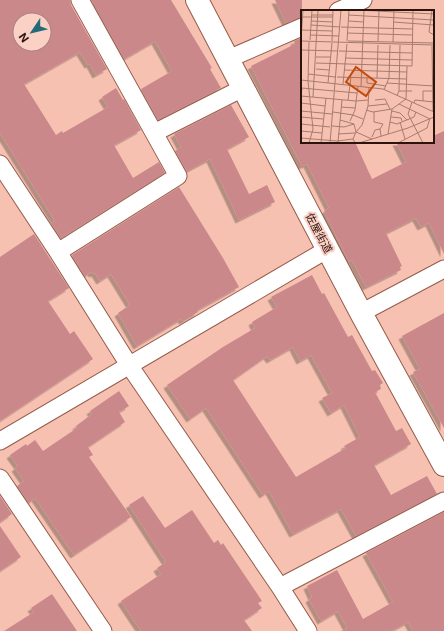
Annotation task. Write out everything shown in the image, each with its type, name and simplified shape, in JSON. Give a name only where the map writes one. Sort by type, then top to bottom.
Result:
[{"type":"street","points":[[58,252],[178,176],[80,0]]},
{"type":"street","name":"佐屋街道","points":[[197,0],[361,313],[444,465]]},
{"type":"street","points":[[340,10],[364,0]]},
{"type":"street","points":[[228,59],[301,27]]},
{"type":"street","points":[[154,133],[243,88]]},
{"type":"street","points":[[0,164],[58,252],[129,365],[280,587],[308,631]]},
{"type":"street","points":[[0,441],[328,249]]},
{"type":"street","points":[[361,313],[444,269]]},
{"type":"street","points":[[0,478],[103,631]]},
{"type":"street","points":[[280,587],[444,501]]},
{"type":"building","points":[[0,0],[70,0],[71,5],[107,69],[96,75],[90,64],[88,65],[80,52],[24,84],[56,135],[62,131],[63,133],[108,107],[102,97],[116,88],[123,100],[124,99],[141,130],[114,145],[133,178],[159,162],[165,173],[61,238],[51,223],[55,221],[0,133]]},
{"type":"building","points":[[91,0],[171,0],[212,68],[210,69],[221,88],[158,120],[141,89],[172,71],[155,41],[124,59]]},
{"type":"building","points":[[275,0],[302,0],[301,17],[286,23]]},
{"type":"building","points":[[301,38],[301,143],[355,143],[372,179],[406,162],[396,143],[434,143],[434,136],[444,131],[444,254],[429,223],[421,227],[416,218],[386,233],[402,266],[400,267],[401,270],[366,287],[352,260],[349,262],[324,211],[329,208],[307,164],[302,166],[251,66],[295,44],[294,41]]},
{"type":"building","points":[[231,105],[249,137],[227,149],[249,194],[267,185],[275,202],[239,220],[210,159],[187,171],[175,151],[181,147],[174,134]]},
{"type":"building","points":[[179,187],[223,258],[239,287],[197,310],[198,312],[183,321],[181,319],[137,346],[118,313],[130,305],[111,274],[100,281],[95,273],[93,274],[91,272],[85,276],[72,255]]},
{"type":"building","points":[[34,234],[69,288],[48,301],[70,334],[74,331],[93,359],[0,421],[0,257]]},
{"type":"building","points":[[312,275],[322,294],[324,293],[348,337],[352,335],[372,371],[375,370],[383,383],[380,385],[381,389],[375,392],[396,431],[402,428],[411,444],[374,465],[391,495],[427,476],[437,494],[356,536],[341,509],[293,534],[269,491],[263,495],[206,408],[190,419],[167,385],[223,347],[255,328],[252,322],[277,307],[271,297]],"holes":[[[293,347],[300,361],[311,355],[332,393],[322,398],[331,413],[344,405],[360,437],[344,446],[346,448],[296,477],[233,380],[267,356],[270,360]]]},
{"type":"building","points":[[444,313],[444,428],[413,372],[420,369],[402,336]]},
{"type":"building","points":[[119,391],[129,406],[119,412],[125,422],[88,447],[93,455],[89,457],[131,517],[74,555],[35,498],[29,503],[17,486],[24,481],[15,468],[18,466],[10,455],[26,444],[27,446],[35,440],[43,451],[77,428],[76,426],[92,414],[90,411]]},
{"type":"building","points":[[0,496],[12,514],[0,522]]},
{"type":"building","points":[[143,496],[165,528],[192,510],[214,543],[218,540],[221,545],[223,543],[262,601],[258,603],[262,608],[244,620],[252,631],[141,631],[121,601],[161,574],[157,568],[166,562],[129,505]]},
{"type":"building","points":[[444,512],[444,631],[413,631],[408,622],[391,631],[341,631],[347,628],[338,611],[321,621],[309,599],[312,597],[307,586],[337,570],[363,619],[393,602],[366,553]]},
{"type":"building","points":[[0,526],[21,557],[0,571]]},
{"type":"building","points":[[52,594],[77,631],[4,631],[34,612],[31,608]]}]
